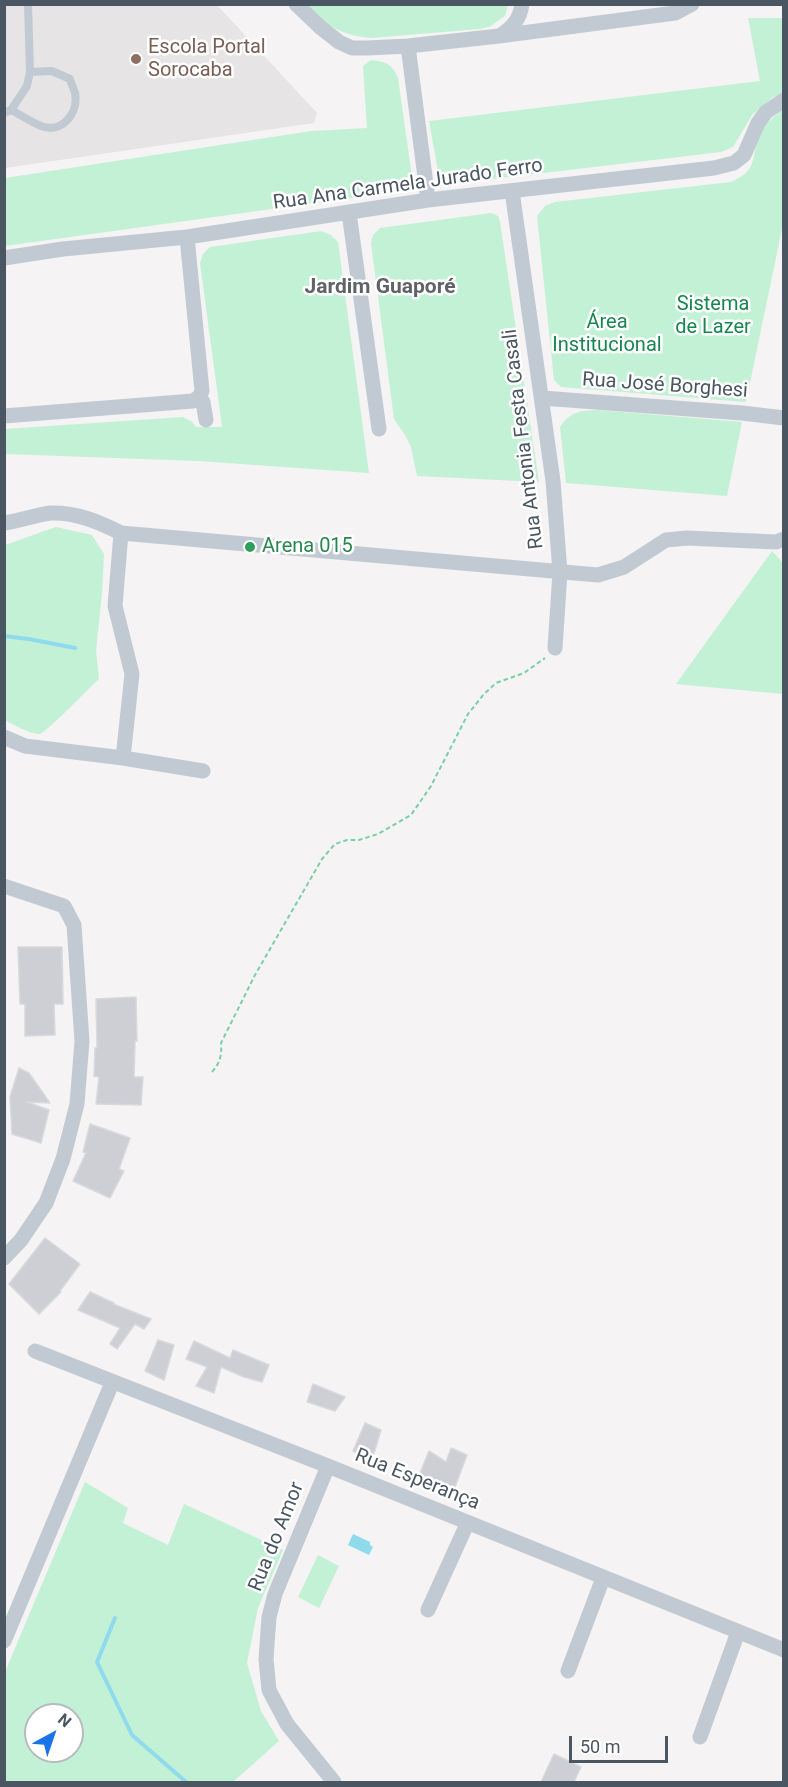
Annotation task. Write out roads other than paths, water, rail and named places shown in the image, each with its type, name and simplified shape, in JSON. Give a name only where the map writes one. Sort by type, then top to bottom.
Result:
[{"type":"street","points":[[296,4],[339,42],[352,48],[408,46],[499,36],[675,13],[692,4]]},
{"type":"street","points":[[499,36],[517,21],[522,4]]},
{"type":"street","points":[[408,46],[428,200]]},
{"type":"street","name":"Rua Ana Carmela Jurado Ferro","points":[[4,258],[63,249],[187,237],[428,200],[714,168],[734,163],[744,154],[762,117],[783,100]]},
{"type":"street","name":"Rua Antonia Festa Casali","points":[[512,191],[553,481],[560,572],[555,648]]},
{"type":"street","points":[[349,213],[380,429]]},
{"type":"street","points":[[4,416],[193,401],[199,397],[202,391],[187,237]]},
{"type":"street","points":[[199,397],[203,402],[206,420]]},
{"type":"street","name":"Rua José Borghesi","points":[[542,398],[783,418]]},
{"type":"street","points":[[4,523],[50,513],[69,514],[87,518],[121,533],[598,574],[624,567],[666,540],[687,538],[776,542],[783,539]]},
{"type":"street","points":[[121,533],[115,606],[132,674],[123,758]]},
{"type":"street","points":[[4,737],[25,746],[123,758],[202,771]]},
{"type":"street","points":[[4,886],[64,906],[74,925],[82,1041],[77,1104],[63,1159],[46,1203],[21,1240],[4,1258]]},
{"type":"street","name":"Rua Esperança","points":[[35,1351],[328,1466],[783,1650]]},
{"type":"street","points":[[4,1641],[112,1383]]},
{"type":"street","name":"Rua do Amor","points":[[328,1466],[275,1594],[269,1617],[266,1659],[269,1690],[286,1724],[334,1782]]},
{"type":"street","points":[[428,1610],[467,1524]]},
{"type":"street","points":[[568,1671],[603,1578]]},
{"type":"street","points":[[700,1737],[738,1632]]},
{"type":"lane","points":[[28,4],[30,72],[27,86],[8,111],[43,127],[58,126],[69,120],[74,110],[75,93],[70,80],[52,71],[30,72]]},
{"type":"water","points":[[353,1534],[370,1542],[373,1547],[369,1555],[348,1545]]},
{"type":"waterway","points":[[4,636],[75,648]]},
{"type":"waterway","points":[[115,1618],[97,1662],[132,1735],[186,1782]]},
{"type":"place","name":"Escola Portal Sorocaba","points":[[136,59]]},
{"type":"place","name":"Arena 015","points":[[250,547]]},
{"type":"district","name":"Jardim Guaporé","points":[[380,288]]},
{"type":"park label","name":"Sistema de Lazer","points":[[713,316]]},
{"type":"park label","name":"Área Institucional","points":[[607,334]]}]
